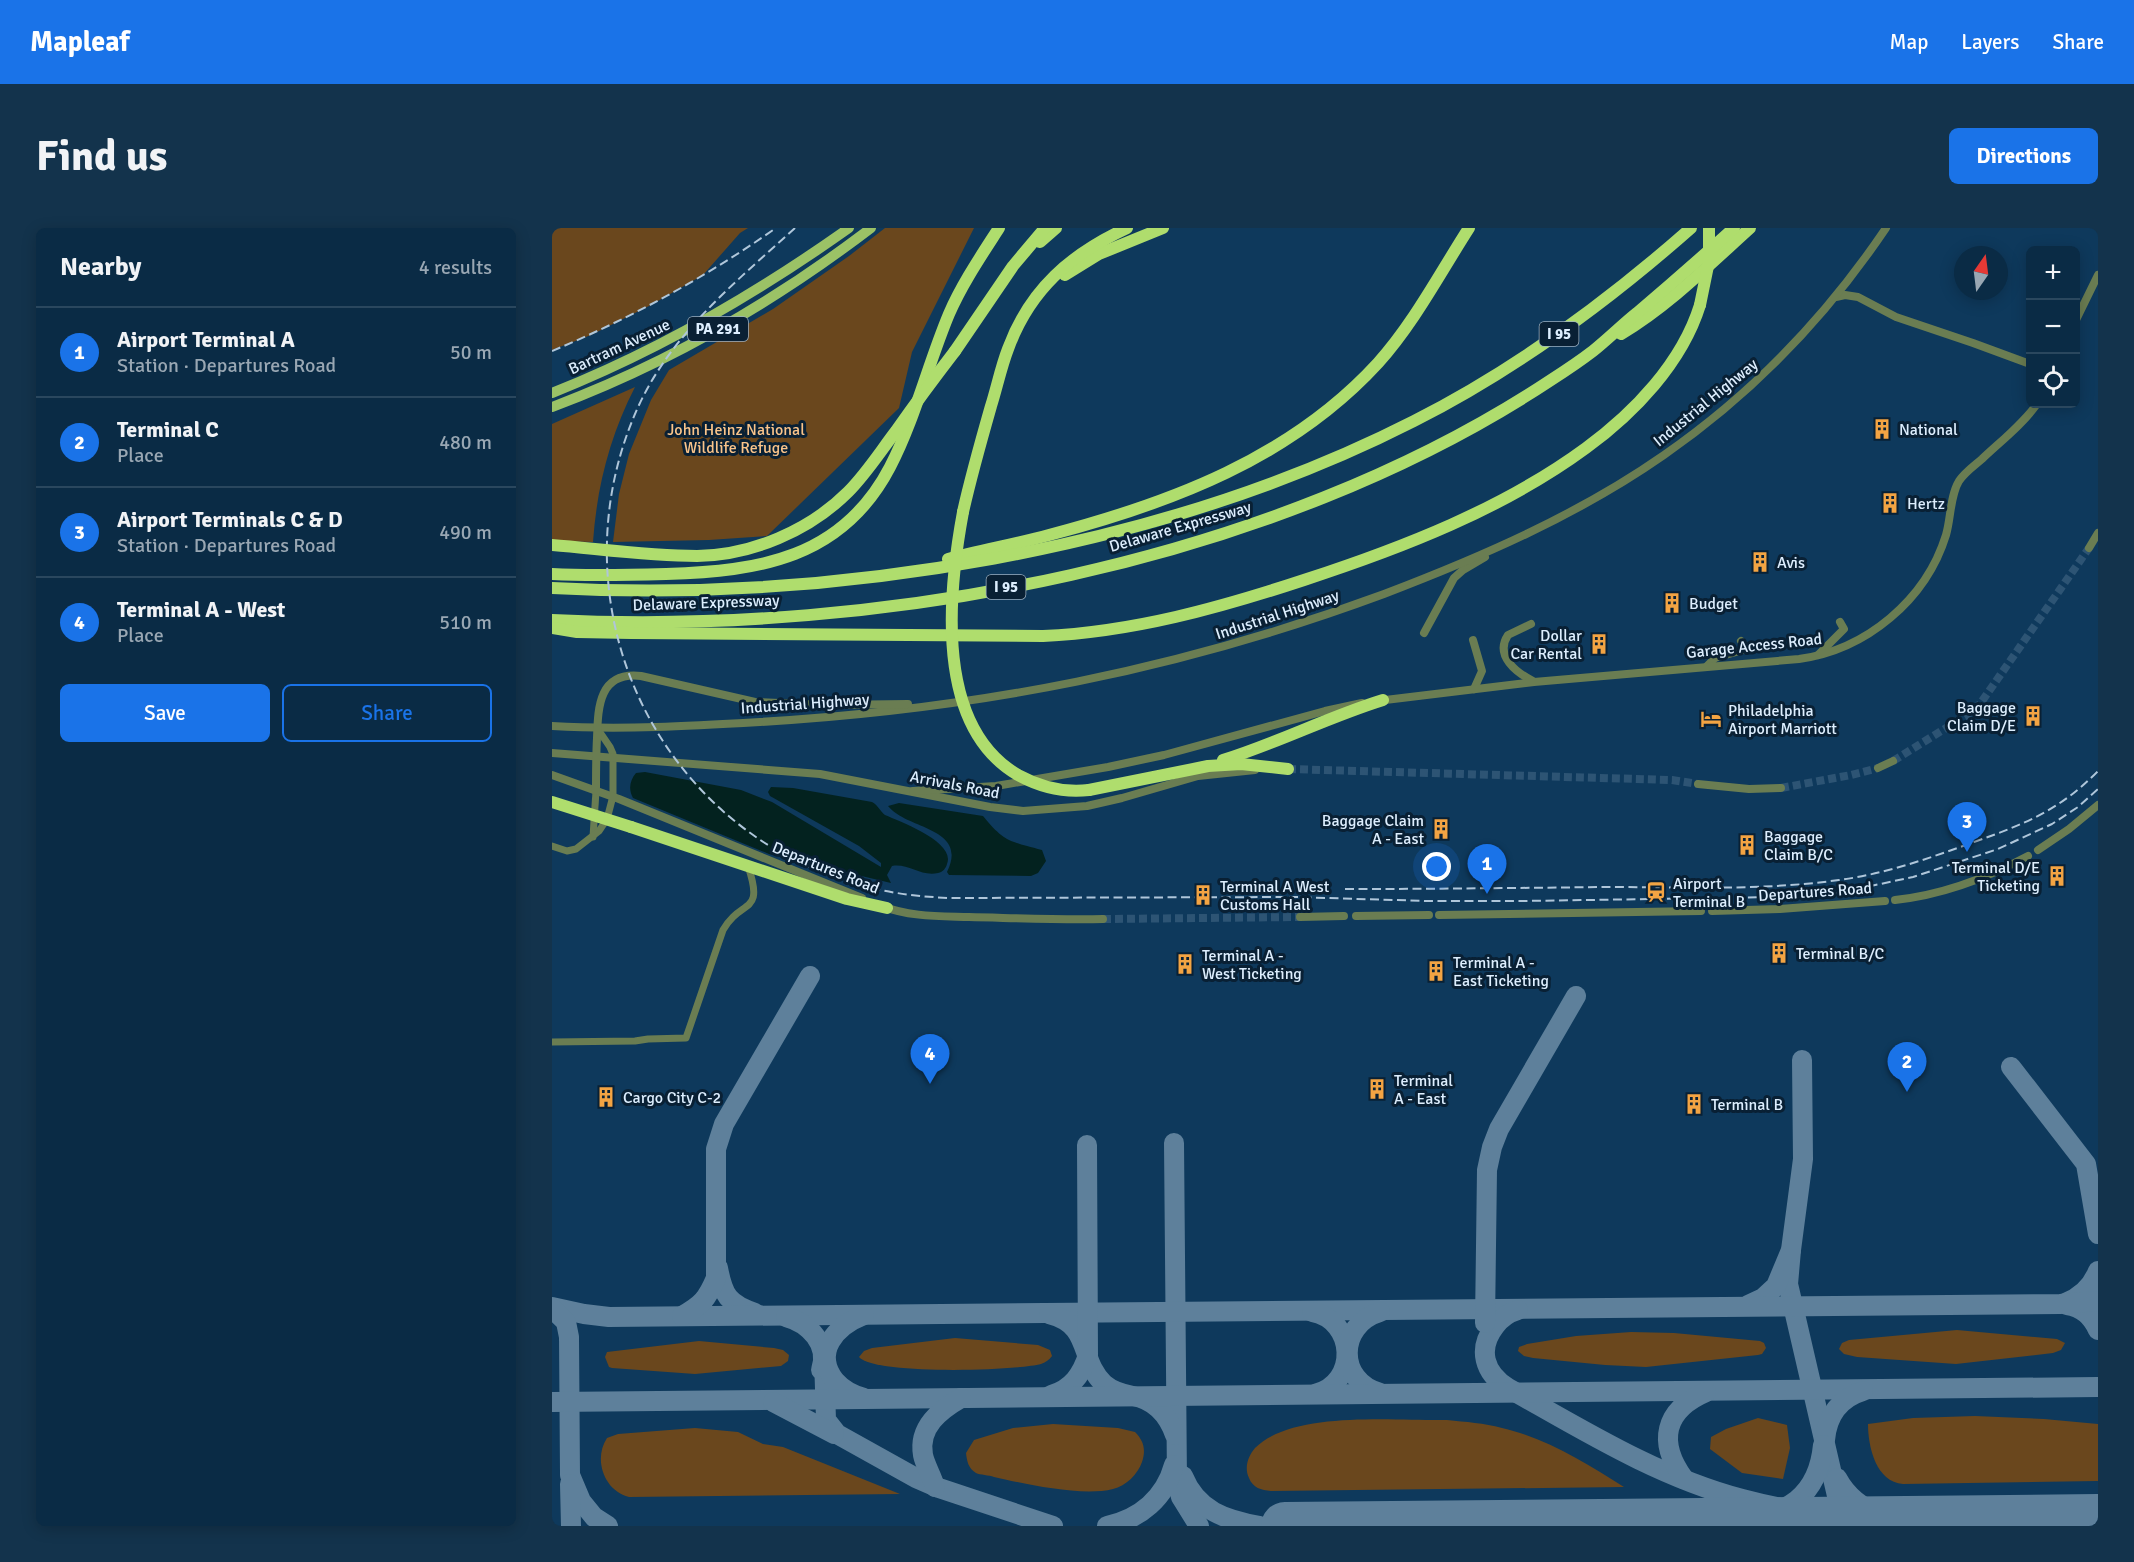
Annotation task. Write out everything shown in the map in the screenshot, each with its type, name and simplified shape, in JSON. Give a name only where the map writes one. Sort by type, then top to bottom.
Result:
[{"type":"highway","points":[[552,574],[641,575],[742,569],[791,556],[832,534],[867,502],[890,468],[952,306],[999,228]]},
{"type":"highway","points":[[552,545],[678,555],[707,555],[743,549],[796,531],[832,506],[857,482],[955,351],[1017,260],[1045,228]]},
{"type":"highway","points":[[993,297],[1036,246],[1056,228]]},
{"type":"highway","points":[[1127,228],[1077,255],[1053,277],[1036,297],[1013,337],[1002,365],[971,476],[953,575],[952,629],[956,673],[968,714],[988,748],[1013,772],[1035,783],[1068,791],[1089,790],[1199,768],[1241,764],[1288,769]]},
{"type":"highway","points":[[993,401],[1020,331],[1032,310],[1048,290],[1090,258],[1163,228]]},
{"type":"highway","points":[[884,575],[1110,518],[1209,481],[1275,448],[1320,416],[1378,362],[1408,324],[1469,228]]},
{"type":"highway","name":"Delaware Expressway","points":[[552,588],[718,589],[805,584],[884,575],[986,559],[1121,530],[1214,503],[1326,462],[1414,421],[1514,364],[1612,295],[1691,228]]},
{"type":"highway","points":[[552,628],[577,632],[631,633],[1043,636],[1134,626],[1233,602],[1330,572],[1427,535],[1494,503],[1562,465],[1612,427],[1654,385],[1682,345],[1700,305],[1710,261],[1707,228]]},
{"type":"highway","name":"Delaware Expressway","points":[[552,620],[699,621],[856,610],[977,593],[1141,557],[1275,515],[1389,470],[1483,422],[1594,350],[1734,228]]},
{"type":"highway","points":[[1594,350],[1640,323],[1750,228]]},
{"type":"highway","points":[[1199,768],[1261,748],[1339,714],[1383,700]]},
{"type":"highway","points":[[552,802],[847,899],[887,908]]},
{"type":"main road","name":"Bartram Avenue","points":[[552,393],[630,359],[725,310],[792,268],[849,228]]},
{"type":"main road","name":"Bartram Avenue","points":[[552,407],[637,370],[729,324],[793,284],[872,228]]},
{"type":"street","name":"Industrial Highway","points":[[552,726],[704,725],[795,720],[869,714],[1030,692],[1103,678],[1229,646],[1341,610],[1428,577],[1500,546],[1590,501],[1677,446],[1768,370],[1836,297],[1886,228]]},
{"type":"street","points":[[2080,312],[2098,275]]},
{"type":"street","points":[[1836,297],[1845,295],[1858,297],[1896,317],[2026,362]]},
{"type":"street","name":"Garage Access Road","points":[[913,791],[996,786],[1108,767],[1188,749],[1348,705],[1534,682],[1799,659],[1839,649],[1866,635],[1889,619],[1912,597],[1932,569],[1942,547],[1959,482],[2034,408]]},
{"type":"street","points":[[2088,548],[2098,533]]},
{"type":"street","points":[[1424,633],[1457,575],[1500,546]]},
{"type":"street","points":[[1818,655],[1844,629],[1840,622]]},
{"type":"street","points":[[1531,624],[1508,635],[1504,646],[1505,655],[1514,670],[1534,682]]},
{"type":"street","points":[[1473,640],[1482,671],[1474,689]]},
{"type":"street","points":[[1707,666],[1715,658],[1743,650],[1744,646],[1741,641]]},
{"type":"street","points":[[593,837],[598,707],[602,695],[612,683],[631,676],[641,676],[755,702],[826,705],[953,703]]},
{"type":"street","points":[[552,846],[570,851],[576,849],[593,837],[605,822],[613,796],[613,758],[610,747],[597,727]]},
{"type":"street","points":[[552,753],[613,758]]},
{"type":"street","name":"Arrivals Road","points":[[613,758],[820,774],[1010,810],[1046,810],[1104,803],[1205,775],[1235,771],[1288,769]]},
{"type":"street","points":[[1878,768],[1893,762]]},
{"type":"street","name":"Departures Road","points":[[552,775],[613,796],[887,908],[942,916],[1036,920],[1103,919]]},
{"type":"street","points":[[1698,783],[1749,789],[1781,788]]},
{"type":"street","points":[[2037,850],[2069,829],[2098,804]]},
{"type":"street","name":"Departures Road","points":[[1895,900],[1917,897],[1965,884],[1995,873],[2028,856]]},
{"type":"street","points":[[552,1042],[686,1038],[723,930],[731,919],[747,908],[754,898],[755,886],[748,866]]},
{"type":"street","name":"Departures Road","points":[[1712,911],[1780,909],[1885,901]]},
{"type":"street","points":[[1439,915],[1701,911]]},
{"type":"street","points":[[1356,915],[1429,915]]},
{"type":"street","points":[[1300,916],[1344,916]]},
{"type":"green space","points":[[552,228],[748,228],[740,233],[703,275],[651,305],[591,335],[552,350]]},
{"type":"green space","name":"John Heinz National Wildlife Refuge","points":[[885,228],[974,228],[912,352],[899,408],[767,536],[613,542],[619,494],[629,454],[651,400],[669,370],[773,309]]},
{"type":"green space","name":"John Heinz National Wildlife Refuge","points":[[635,387],[618,424],[606,462],[601,481],[593,542],[552,541],[552,424]]},
{"type":"green space","points":[[1957,1330],[2057,1339],[2065,1343],[2061,1350],[2053,1353],[1956,1364],[1857,1357],[1844,1354],[1839,1349],[1842,1343],[1849,1340]]},
{"type":"green space","points":[[1631,1332],[1674,1333],[1760,1341],[1766,1348],[1762,1354],[1758,1355],[1646,1367],[1533,1358],[1524,1356],[1518,1351],[1519,1347],[1527,1344],[1576,1336]]},
{"type":"green space","points":[[955,1338],[1038,1345],[1050,1350],[1052,1356],[1041,1364],[976,1370],[890,1367],[870,1363],[859,1357],[864,1351],[872,1348]]},
{"type":"green space","points":[[699,1341],[783,1350],[789,1355],[788,1361],[781,1366],[695,1374],[612,1368],[609,1367],[605,1357],[607,1352]]},
{"type":"green space","points":[[1975,1416],[2098,1424],[2098,1481],[1903,1484],[1886,1477],[1875,1462],[1868,1424],[1913,1418]]},
{"type":"green space","points":[[1758,1418],[1787,1425],[1790,1448],[1783,1479],[1742,1473],[1710,1449],[1711,1437]]},
{"type":"green space","points":[[1346,1420],[1447,1420],[1495,1426],[1534,1438],[1580,1460],[1624,1487],[1271,1491],[1255,1486],[1248,1474],[1248,1462],[1255,1448],[1272,1436],[1294,1428]]},
{"type":"green space","points":[[1053,1424],[1118,1428],[1135,1432],[1144,1450],[1138,1471],[1131,1479],[1113,1489],[1070,1491],[976,1473],[967,1462],[966,1453],[974,1440],[1013,1428]]},
{"type":"green space","points":[[695,1428],[738,1432],[763,1444],[783,1447],[900,1494],[629,1497],[620,1494],[607,1481],[603,1473],[601,1455],[607,1438],[618,1434]]},
{"type":"shaded area","points":[[645,772],[741,790],[772,802],[881,867],[881,863],[859,846],[770,796],[768,792],[771,787],[793,788],[872,802],[885,815],[936,841],[948,856],[947,864],[941,872],[932,874],[904,866],[892,866],[887,875],[891,883],[769,854],[633,798],[630,788],[632,779],[636,773]]},
{"type":"shaded area","points":[[899,803],[983,816],[1009,840],[1042,850],[1046,861],[1038,873],[1031,876],[949,875],[947,872],[952,857],[950,846],[933,831],[897,814],[888,806]]},
{"type":"taxiway","points":[[682,1316],[703,1301],[716,1278],[716,1149],[724,1124],[810,976]]},
{"type":"taxiway","points":[[1485,1323],[1487,1170],[1492,1147],[1499,1129],[1576,996]]},
{"type":"taxiway","points":[[1748,1305],[1763,1298],[1776,1286],[1791,1250],[1803,1159],[1802,1060]]},
{"type":"taxiway","points":[[2011,1067],[2086,1164],[2098,1234]]},
{"type":"taxiway","points":[[1174,1143],[1177,1482],[1181,1497],[1199,1526]]},
{"type":"taxiway","points":[[1051,1395],[1065,1389],[1075,1380],[1088,1355],[1087,1145]]},
{"type":"taxiway","points":[[1791,1250],[1788,1284],[1844,1526]]},
{"type":"taxiway","points":[[718,1268],[728,1297],[739,1306],[755,1313]]},
{"type":"taxiway","points":[[2065,1303],[2076,1298],[2085,1290],[2098,1271]]},
{"type":"taxiway","points":[[552,1307],[609,1317],[2060,1304],[2098,1301]]},
{"type":"taxiway","points":[[2067,1305],[2086,1313],[2098,1330]]},
{"type":"taxiway","points":[[552,1308],[566,1322],[569,1337],[570,1475],[581,1501],[594,1517],[608,1526]]},
{"type":"taxiway","points":[[1518,1310],[1502,1318],[1489,1335],[1485,1352],[1493,1375],[1508,1388],[1593,1436],[1681,1478],[1742,1499],[1804,1511],[1909,1520]]},
{"type":"taxiway","points":[[1312,1312],[1327,1317],[1337,1327],[1344,1339],[1346,1352],[1345,1365],[1339,1378],[1329,1388],[1315,1394]]},
{"type":"taxiway","points":[[1380,1312],[1366,1319],[1356,1328],[1350,1340],[1348,1353],[1350,1366],[1356,1377],[1366,1387],[1380,1393]]},
{"type":"taxiway","points":[[1049,1314],[1063,1319],[1072,1326],[1079,1335],[1096,1375],[1104,1384],[1117,1392],[1141,1398],[1154,1405],[1169,1421],[1175,1435]]},
{"type":"taxiway","points":[[864,1315],[836,1333],[830,1341],[826,1360],[828,1370],[838,1384],[848,1392],[864,1398]]},
{"type":"taxiway","points":[[786,1317],[802,1324],[816,1336],[823,1352],[821,1370]]},
{"type":"taxiway","points":[[824,1358],[826,1420],[837,1434],[916,1478],[939,1488],[1053,1526]]},
{"type":"taxiway","points":[[552,1402],[2098,1387]]},
{"type":"taxiway","points":[[1825,1440],[1826,1431],[1836,1409],[1848,1398],[1863,1391]]},
{"type":"taxiway","points":[[1684,1479],[1670,1452],[1669,1428],[1681,1408],[1706,1392]]},
{"type":"taxiway","points":[[935,1487],[923,1455],[924,1436],[932,1420],[961,1398]]},
{"type":"taxiway","points":[[773,1402],[834,1434]]},
{"type":"taxiway","points":[[1740,1522],[1772,1514],[1797,1500],[1814,1478],[1820,1463],[1823,1445]]},
{"type":"taxiway","points":[[1107,1526],[1130,1518],[1150,1505],[1158,1497],[1174,1465]]},
{"type":"taxiway","points":[[1183,1476],[1196,1498],[1214,1512],[1236,1521],[1260,1526]]},
{"type":"taxiway","points":[[1837,1478],[1856,1502],[1883,1516]]},
{"type":"taxiway","points":[[570,1484],[571,1526]]},
{"type":"runway","points":[[1285,1526],[2098,1518]]},
{"type":"tunnel","points":[[1893,761],[1967,715],[1980,704],[2089,548]]},
{"type":"tunnel","points":[[1781,788],[1878,768]]},
{"type":"tunnel","points":[[1288,769],[1672,780],[1698,784]]},
{"type":"tunnel","points":[[1103,919],[1300,917]]},
{"type":"railway","points":[[552,351],[667,296],[776,228]]},
{"type":"railway","points":[[795,228],[708,309],[688,331],[653,379],[639,405],[616,472],[607,541],[612,608],[629,673],[658,734],[699,788],[751,834],[829,876],[880,890],[949,898],[1294,897],[1524,901],[1777,897],[1838,893],[1913,877],[1998,849],[2052,824],[2078,807],[2098,789]]},
{"type":"railway","points":[[1345,889],[1721,888],[1780,886],[1839,880],[1907,865],[2010,829],[2056,806],[2098,771]]},
{"type":"place","name":"National","points":[[1882,429]]},
{"type":"place","name":"Hertz","points":[[1890,503]]},
{"type":"place","name":"Avis","points":[[1760,562]]},
{"type":"place","name":"Budget","points":[[1672,603]]},
{"type":"place","name":"Dollar Car Rental","points":[[1599,644]]},
{"type":"place","name":"Baggage Claim D/E","points":[[2033,716]]},
{"type":"place","name":"Philadelphia Airport Marriott","points":[[1711,719]]},
{"type":"place","name":"Baggage Claim A - East","points":[[1441,829]]},
{"type":"place","name":"Baggage Claim B/C","points":[[1747,845]]},
{"type":"place","name":"Airport Terminals C & D","points":[[1967,852]]},
{"type":"place","name":"Terminal D/E Ticketing","points":[[2057,876]]},
{"type":"place","name":"Airport Terminal B","points":[[1656,892]]},
{"type":"place","name":"Airport Terminal A","points":[[1487,894]]},
{"type":"place","name":"Terminal A West Customs Hall","points":[[1203,895]]},
{"type":"place","name":"Terminal B/C","points":[[1779,953]]},
{"type":"place","name":"Terminal A - West Ticketing","points":[[1185,964]]},
{"type":"place","name":"Terminal A - East Ticketing","points":[[1436,971]]},
{"type":"place","name":"Terminal A - West","points":[[930,1084]]},
{"type":"place","name":"Terminal A - East","points":[[1377,1089]]},
{"type":"place","name":"Terminal C","points":[[1907,1092]]},
{"type":"place","name":"Cargo City C-2","points":[[606,1097]]},
{"type":"place","name":"Terminal B","points":[[1694,1104]]}]
